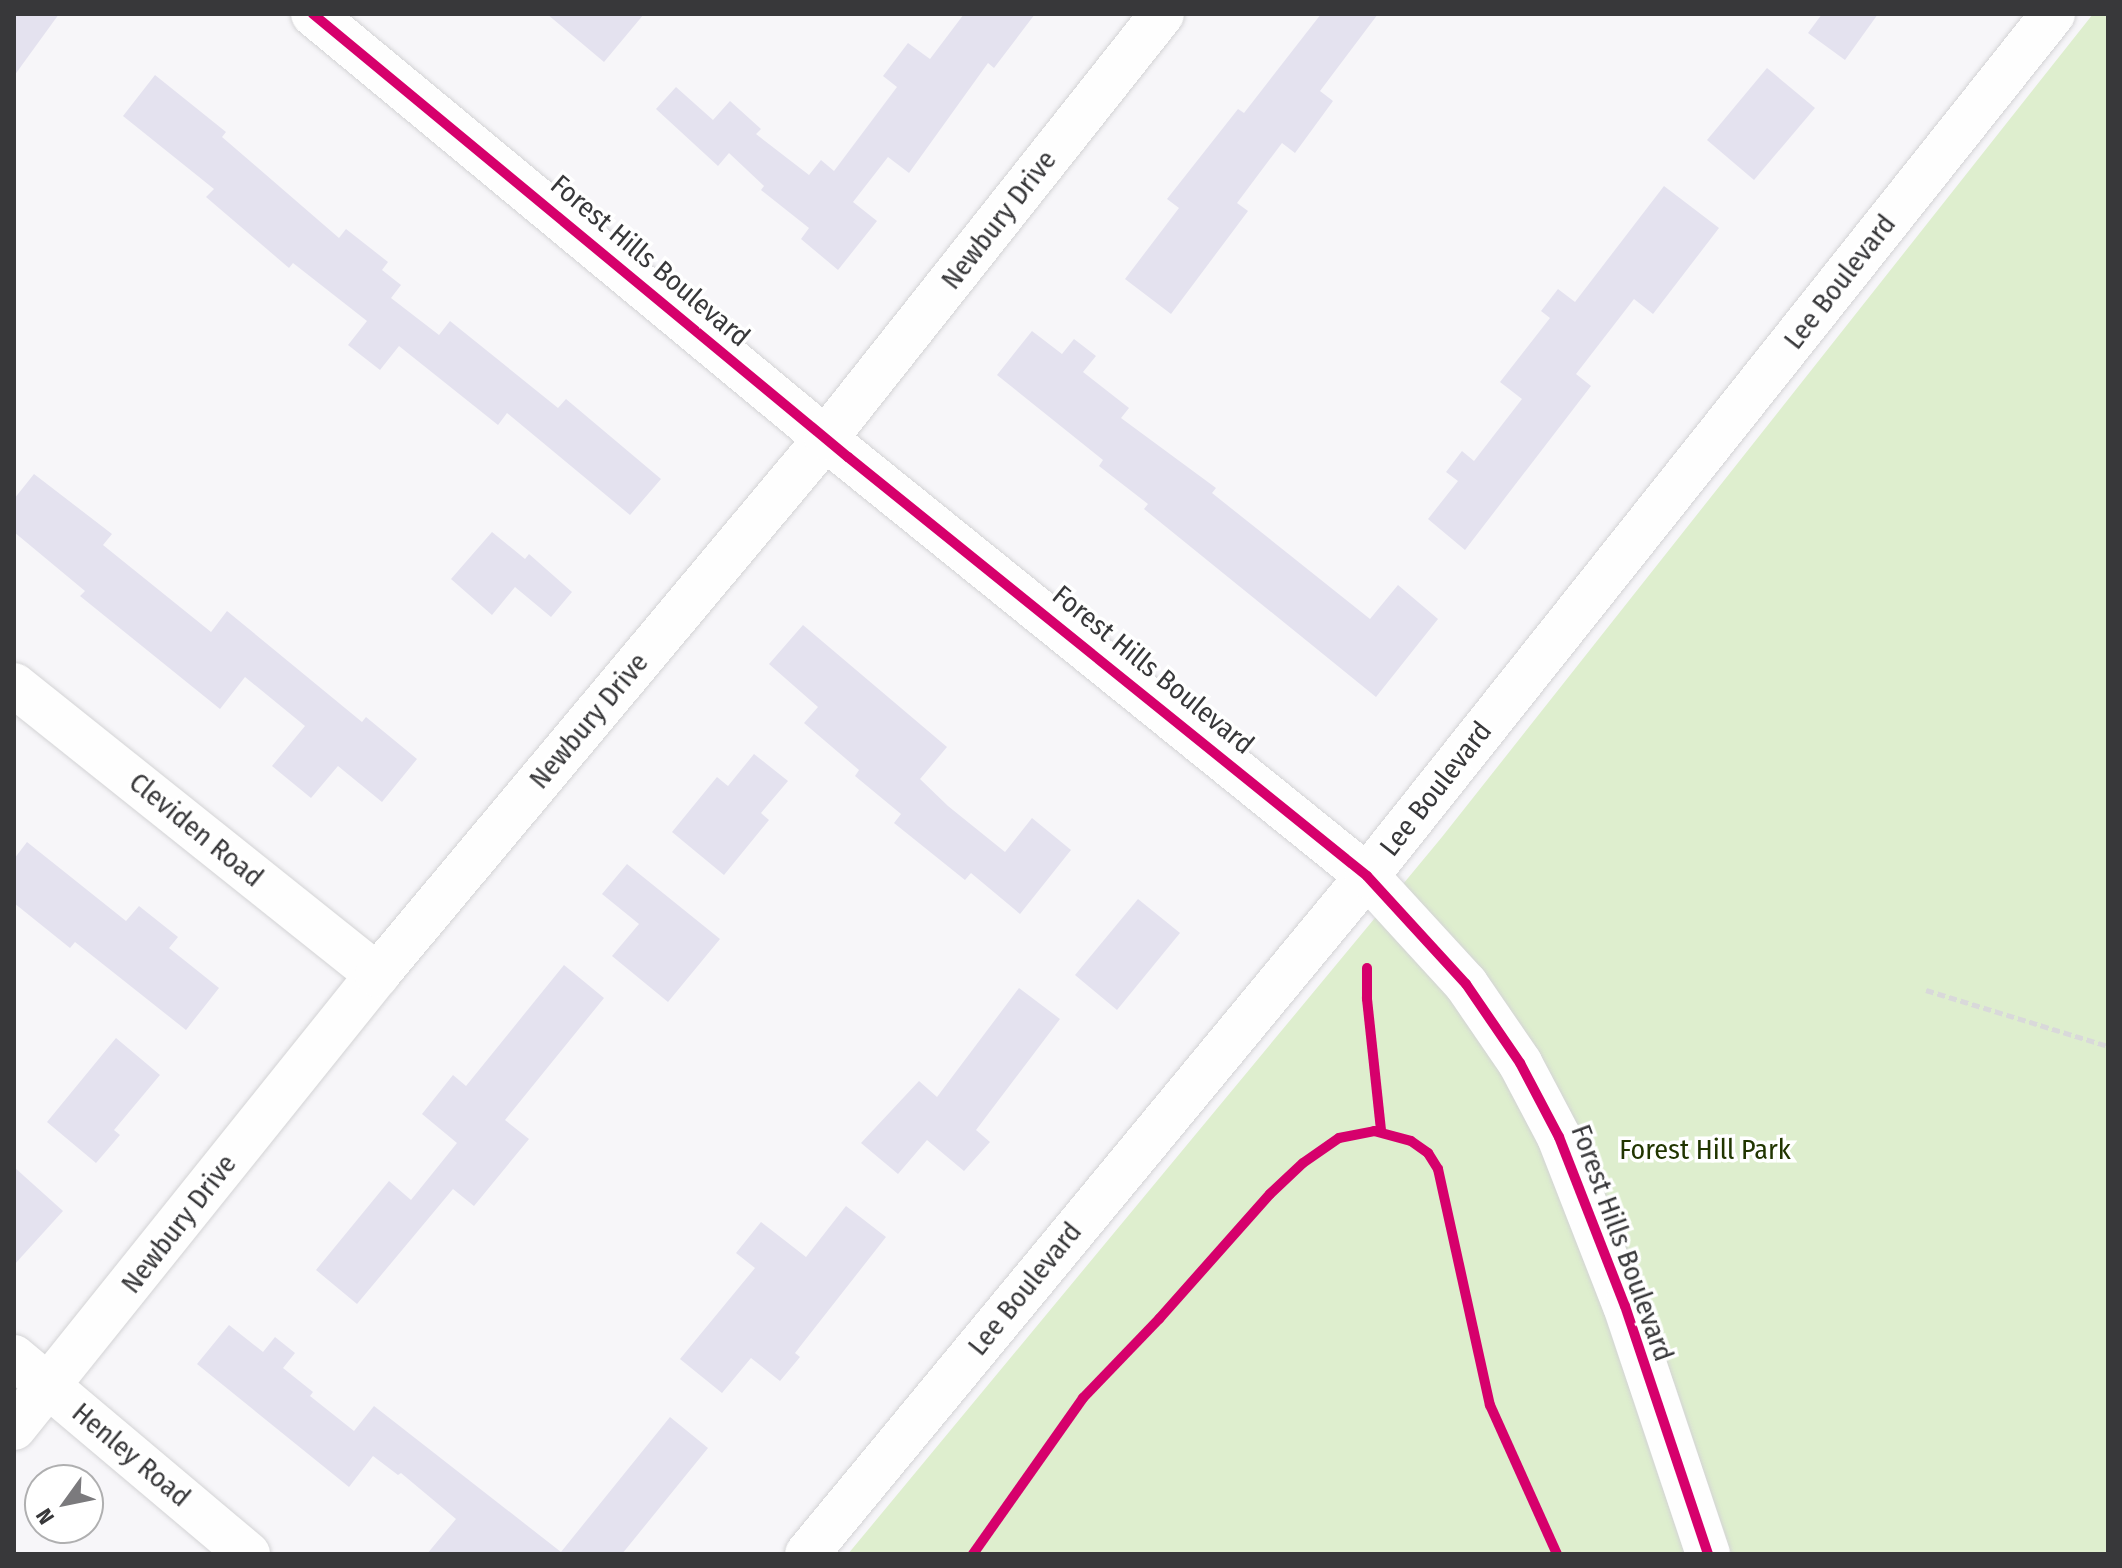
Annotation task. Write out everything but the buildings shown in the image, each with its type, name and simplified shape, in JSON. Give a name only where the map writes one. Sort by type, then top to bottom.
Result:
[{"type":"street","name":"Forest Hills Boulevard","points":[[313,14],[826,438],[1367,876],[1466,984],[1520,1063],[1559,1137],[1620,1291],[1708,1554]]},
{"type":"street","name":"Newbury Drive","points":[[14,1428],[50,1387],[377,975],[826,438],[1162,14]]},
{"type":"street","name":"Lee Boulevard","points":[[807,1554],[1367,876],[2053,14]]},
{"type":"street","name":"Cleviden Road","points":[[14,685],[377,975]]},
{"type":"street","name":"Henley Road","points":[[14,1357],[248,1554]]},
{"type":"path","points":[[1926,990],[2108,1046]]},
{"type":"green space","name":"Forest Hill Park","points":[[2093,14],[2108,14],[2108,1554],[848,1554],[1442,837]]},
{"type":"cycle path","points":[[313,14],[848,457],[1367,876],[1466,984],[1520,1063],[1559,1137],[1625,1306],[1708,1554]]},
{"type":"cycle path","points":[[1367,968],[1367,999],[1381,1131]]},
{"type":"cycle path","points":[[973,1554],[1083,1398],[1159,1319],[1270,1194],[1303,1163],[1339,1138],[1374,1131],[1411,1141],[1428,1153],[1438,1169],[1490,1405],[1557,1554]]}]
